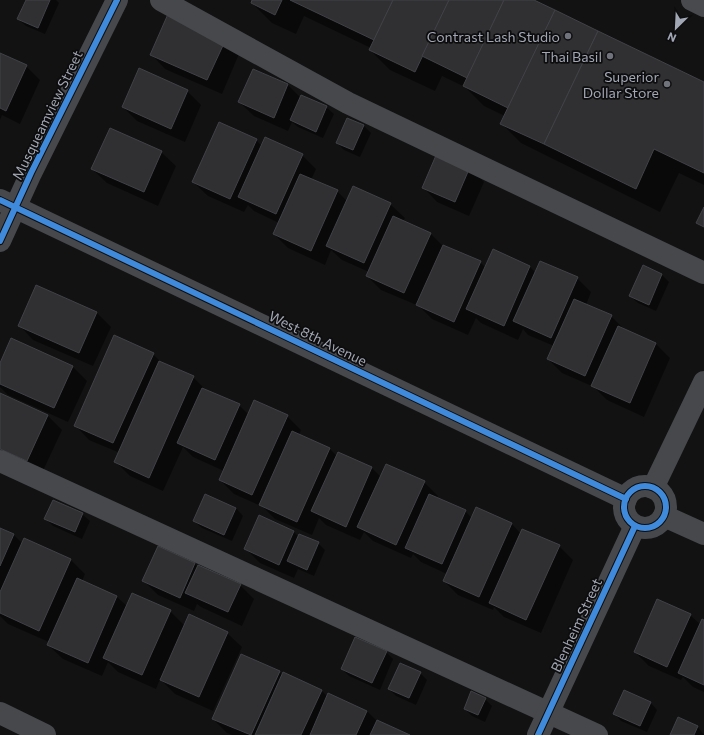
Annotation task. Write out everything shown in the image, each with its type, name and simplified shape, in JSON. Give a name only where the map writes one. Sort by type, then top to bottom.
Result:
[{"type":"main road","points":[[692,0],[704,6]]},
{"type":"street","name":"Musqueamview Street","points":[[0,241],[8,203],[117,0]]},
{"type":"street","points":[[161,0],[348,103],[704,273]]},
{"type":"street","name":"West 8th Avenue","points":[[8,203],[626,499]]},
{"type":"street","points":[[653,488],[704,382]]},
{"type":"street","points":[[0,461],[597,735]]},
{"type":"street","points":[[647,487],[653,488],[663,497],[665,503],[664,516],[655,526],[642,528],[635,526],[630,522],[624,512],[626,499],[634,489],[647,487]]},
{"type":"street","points":[[664,516],[704,534]]},
{"type":"street","name":"Blenheim Street","points":[[538,735],[635,526]]},
{"type":"street","points":[[0,713],[45,735]]},
{"type":"building","points":[[26,0],[50,0],[38,28],[17,19]]},
{"type":"building","points":[[252,0],[282,0],[275,15],[251,3]]},
{"type":"building","points":[[290,0],[393,0],[374,40]]},
{"type":"building","points":[[393,0],[449,0],[415,72],[369,50]]},
{"type":"building","points":[[449,0],[504,0],[467,78],[422,56]]},
{"type":"building","points":[[504,0],[534,0],[555,10],[508,108],[463,86]]},
{"type":"building","points":[[555,10],[598,31],[544,144],[500,124]]},
{"type":"building","points":[[168,14],[226,39],[207,80],[150,55]]},
{"type":"building","points":[[598,31],[704,82],[704,173],[654,149],[636,189],[544,144]]},
{"type":"building","points":[[0,53],[27,65],[6,111],[0,108]]},
{"type":"building","points":[[139,68],[188,90],[171,129],[122,107]]},
{"type":"building","points":[[253,69],[288,84],[274,118],[238,102]]},
{"type":"building","points":[[301,95],[327,106],[316,132],[290,120]]},
{"type":"building","points":[[347,118],[364,125],[353,150],[336,143]]},
{"type":"building","points":[[219,122],[257,139],[230,199],[192,182]]},
{"type":"building","points":[[110,128],[162,151],[144,192],[91,169]]},
{"type":"building","points":[[265,137],[303,154],[276,214],[238,197]]},
{"type":"building","points":[[437,153],[470,167],[455,202],[422,188]]},
{"type":"building","points":[[300,174],[338,190],[311,251],[273,234]]},
{"type":"building","points":[[353,186],[391,203],[364,263],[326,246]]},
{"type":"building","points":[[704,207],[704,227],[696,223]]},
{"type":"building","points":[[393,216],[431,233],[404,293],[366,276]]},
{"type":"building","points":[[443,245],[481,261],[454,322],[416,305]]},
{"type":"building","points":[[493,249],[530,266],[504,326],[466,309]]},
{"type":"building","points":[[540,261],[578,277],[551,338],[513,321]]},
{"type":"building","points":[[643,265],[662,274],[649,305],[629,296]]},
{"type":"building","points":[[36,285],[97,312],[79,353],[18,326]]},
{"type":"building","points":[[574,299],[612,315],[585,376],[547,359]]},
{"type":"building","points":[[618,326],[656,343],[630,403],[591,386]]},
{"type":"building","points":[[114,335],[154,353],[113,443],[74,426]]},
{"type":"building","points":[[11,338],[73,366],[54,408],[0,384],[0,363]]},
{"type":"building","points":[[159,361],[194,376],[149,478],[114,462]]},
{"type":"building","points":[[202,388],[240,404],[215,460],[177,443]]},
{"type":"building","points":[[0,393],[48,415],[27,461],[0,449]]},
{"type":"building","points":[[254,400],[288,415],[252,495],[219,480]]},
{"type":"building","points":[[292,431],[330,448],[297,522],[259,505]]},
{"type":"building","points":[[338,452],[372,467],[346,527],[311,511]]},
{"type":"building","points":[[386,464],[425,481],[396,545],[357,527]]},
{"type":"building","points":[[205,494],[236,508],[224,535],[193,521]]},
{"type":"building","points":[[429,494],[466,510],[442,564],[405,548]]},
{"type":"building","points":[[53,500],[83,513],[75,532],[44,519]]},
{"type":"building","points":[[476,507],[512,523],[479,597],[443,581]]},
{"type":"building","points":[[259,515],[294,531],[279,565],[244,549]]},
{"type":"building","points":[[0,528],[14,534],[0,566]]},
{"type":"building","points":[[522,529],[560,545],[526,620],[489,603]]},
{"type":"building","points":[[299,534],[319,542],[307,570],[287,561]]},
{"type":"building","points":[[24,538],[71,559],[39,631],[0,613],[0,592]]},
{"type":"building","points":[[158,546],[195,563],[180,598],[142,581]]},
{"type":"building","points":[[198,565],[241,584],[228,612],[185,593]]},
{"type":"building","points":[[77,578],[117,596],[88,663],[47,645]]},
{"type":"building","points":[[132,593],[171,610],[142,675],[103,658]]},
{"type":"building","points":[[657,599],[691,614],[667,667],[634,652]]},
{"type":"building","points":[[189,614],[228,632],[199,697],[160,680]]},
{"type":"building","points":[[702,619],[704,620],[704,685],[678,673]]},
{"type":"building","points":[[355,637],[387,651],[372,683],[341,669]]},
{"type":"building","points":[[241,654],[280,671],[251,735],[212,719]]},
{"type":"building","points":[[400,663],[421,672],[409,698],[388,689]]},
{"type":"building","points":[[283,672],[322,690],[301,735],[255,735]]},
{"type":"building","points":[[624,690],[651,702],[640,726],[613,714]]},
{"type":"building","points":[[471,691],[486,698],[478,715],[464,709]]},
{"type":"building","points":[[328,693],[367,711],[356,735],[310,735]]},
{"type":"building","points":[[678,717],[698,726],[694,735],[670,735]]},
{"type":"building","points":[[377,720],[410,735],[370,735]]},
{"type":"cycle path","points":[[0,241],[31,173],[117,0]]},
{"type":"cycle path","points":[[0,200],[626,499]]},
{"type":"cycle path","points":[[645,486],[660,492],[666,507],[660,522],[645,528],[630,522],[624,507],[630,492],[645,486]]},
{"type":"cycle path","points":[[538,735],[635,526]]},
{"type":"place","name":"Contrast Lash Studio","points":[[568,36]]},
{"type":"place","name":"Thai Basil","points":[[610,56]]},
{"type":"place","name":"Superior Dollar Store","points":[[667,84]]}]
